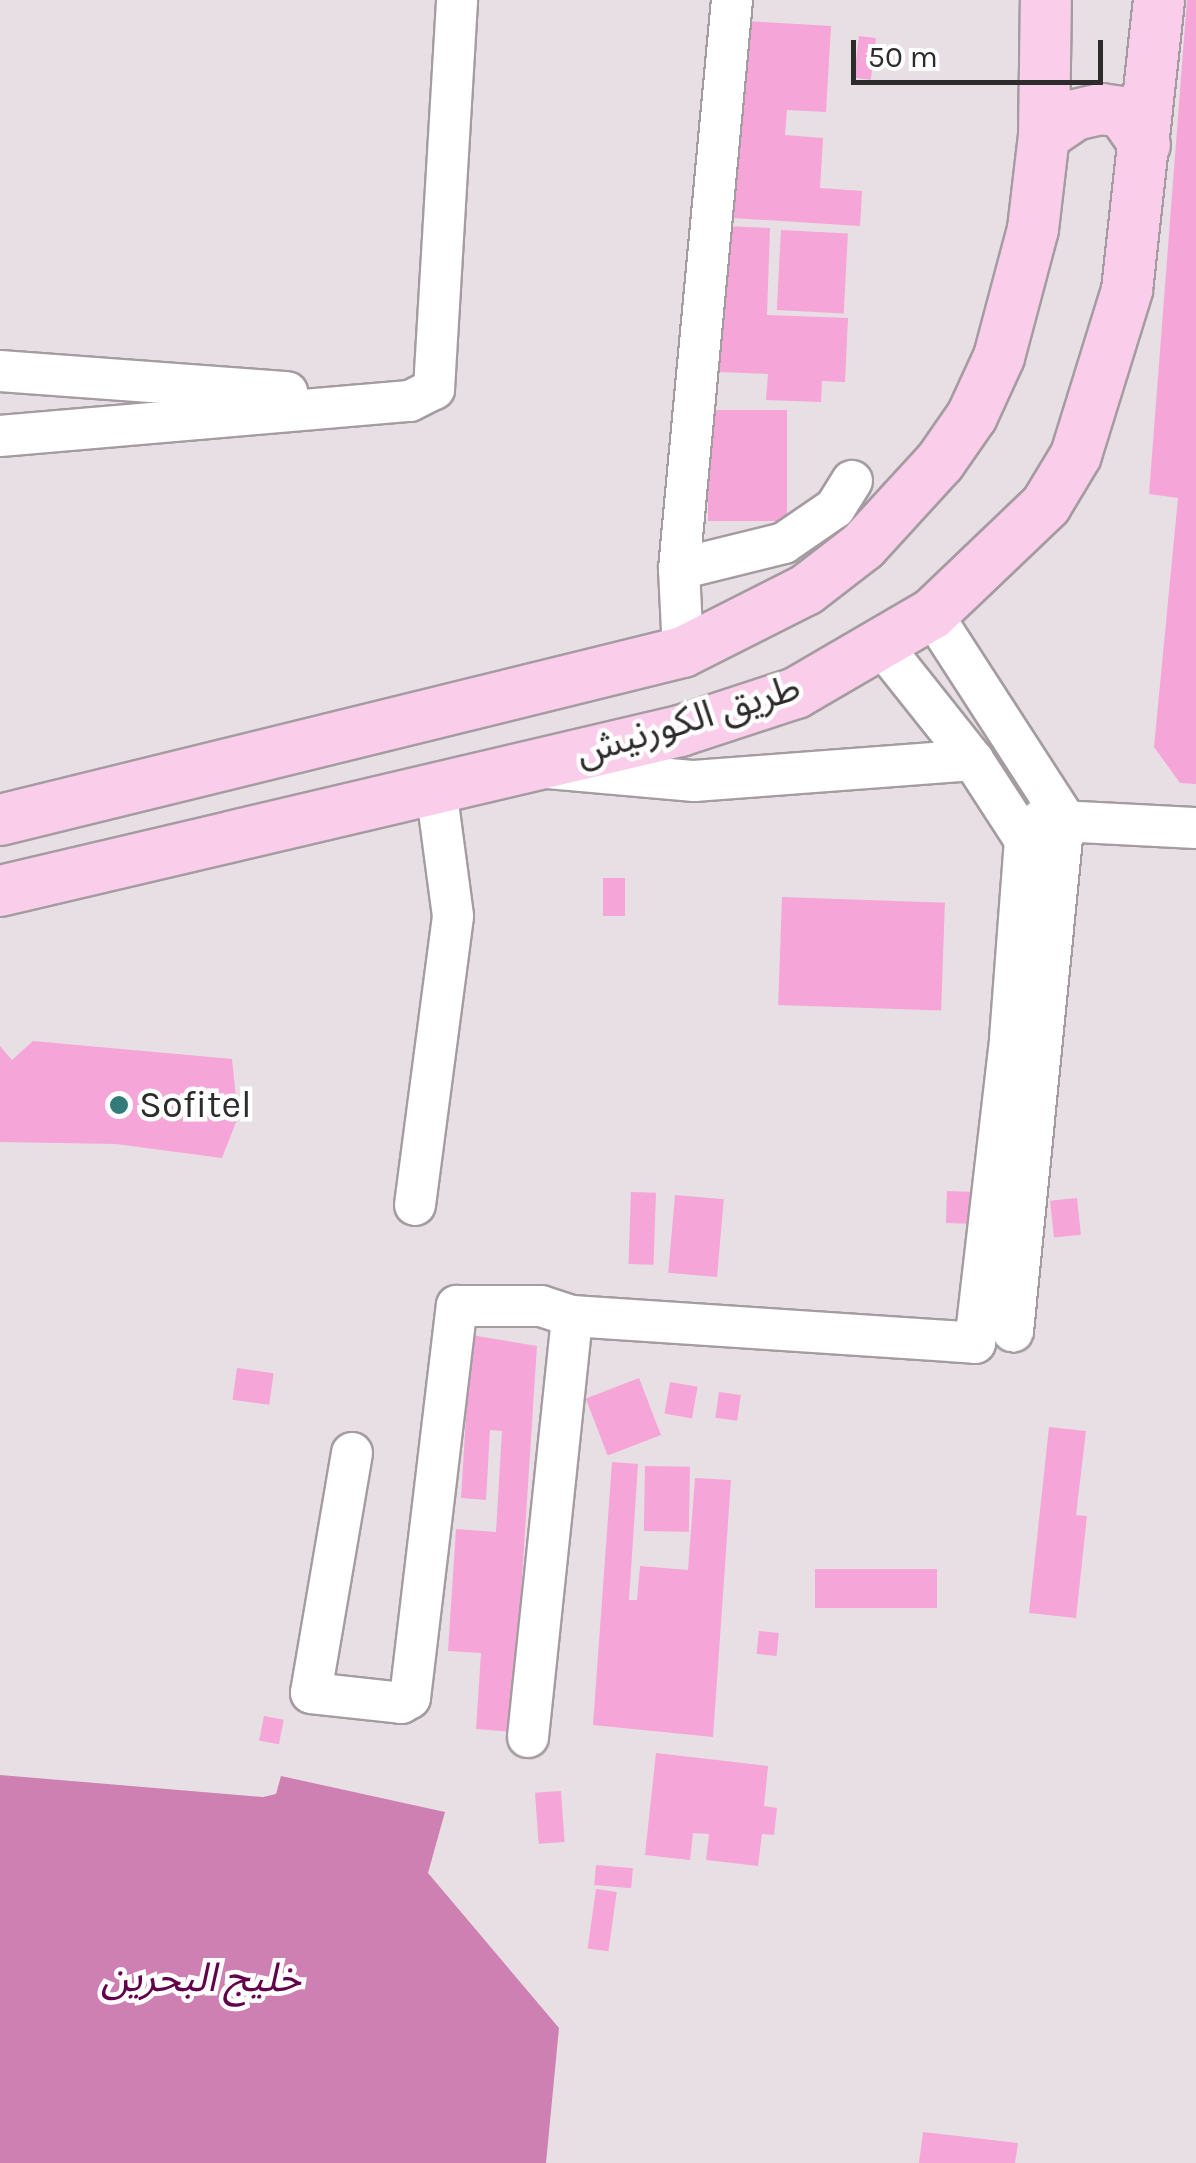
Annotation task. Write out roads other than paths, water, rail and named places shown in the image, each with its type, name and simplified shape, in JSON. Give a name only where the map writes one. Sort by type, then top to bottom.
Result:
[{"type":"main road","name":"طريق الكورنيش","points":[[0,820],[683,652],[806,590],[903,508],[972,416],[998,357],[1033,229],[1044,136],[1046,0]]},
{"type":"main road","name":"طريق الكورنيش","points":[[0,891],[680,731],[796,693],[932,614],[1046,505],[1076,455],[1127,290],[1160,0]]},
{"type":"main road","points":[[1044,136],[1075,114],[1101,109],[1122,112],[1145,145]]},
{"type":"street","points":[[0,436],[410,401],[434,389],[457,0]]},
{"type":"street","points":[[683,652],[679,569],[732,0]]},
{"type":"street","points":[[0,372],[410,401]]},
{"type":"street","points":[[679,569],[784,543],[835,508],[852,480]]},
{"type":"street","points":[[352,1452],[311,1693],[401,1703],[410,1698],[456,1306],[541,1306],[572,1316],[975,1343],[1064,818],[932,614]]},
{"type":"street","points":[[880,643],[973,760],[1017,822],[1025,840],[1027,1040],[1013,1331]]},
{"type":"street","points":[[529,766],[694,781],[973,760]]},
{"type":"street","points":[[414,1205],[453,916],[436,788]]},
{"type":"street","points":[[1017,822],[1064,818],[1196,828]]},
{"type":"street","points":[[528,1736],[572,1316]]},
{"type":"water","name":"خليج البحرين","points":[[0,1775],[263,1797],[276,1794],[281,1776],[445,1812],[428,1873],[559,2028],[546,2163],[0,2163]]},
{"type":"place","name":"Sofitel","points":[[119,1105]]}]
